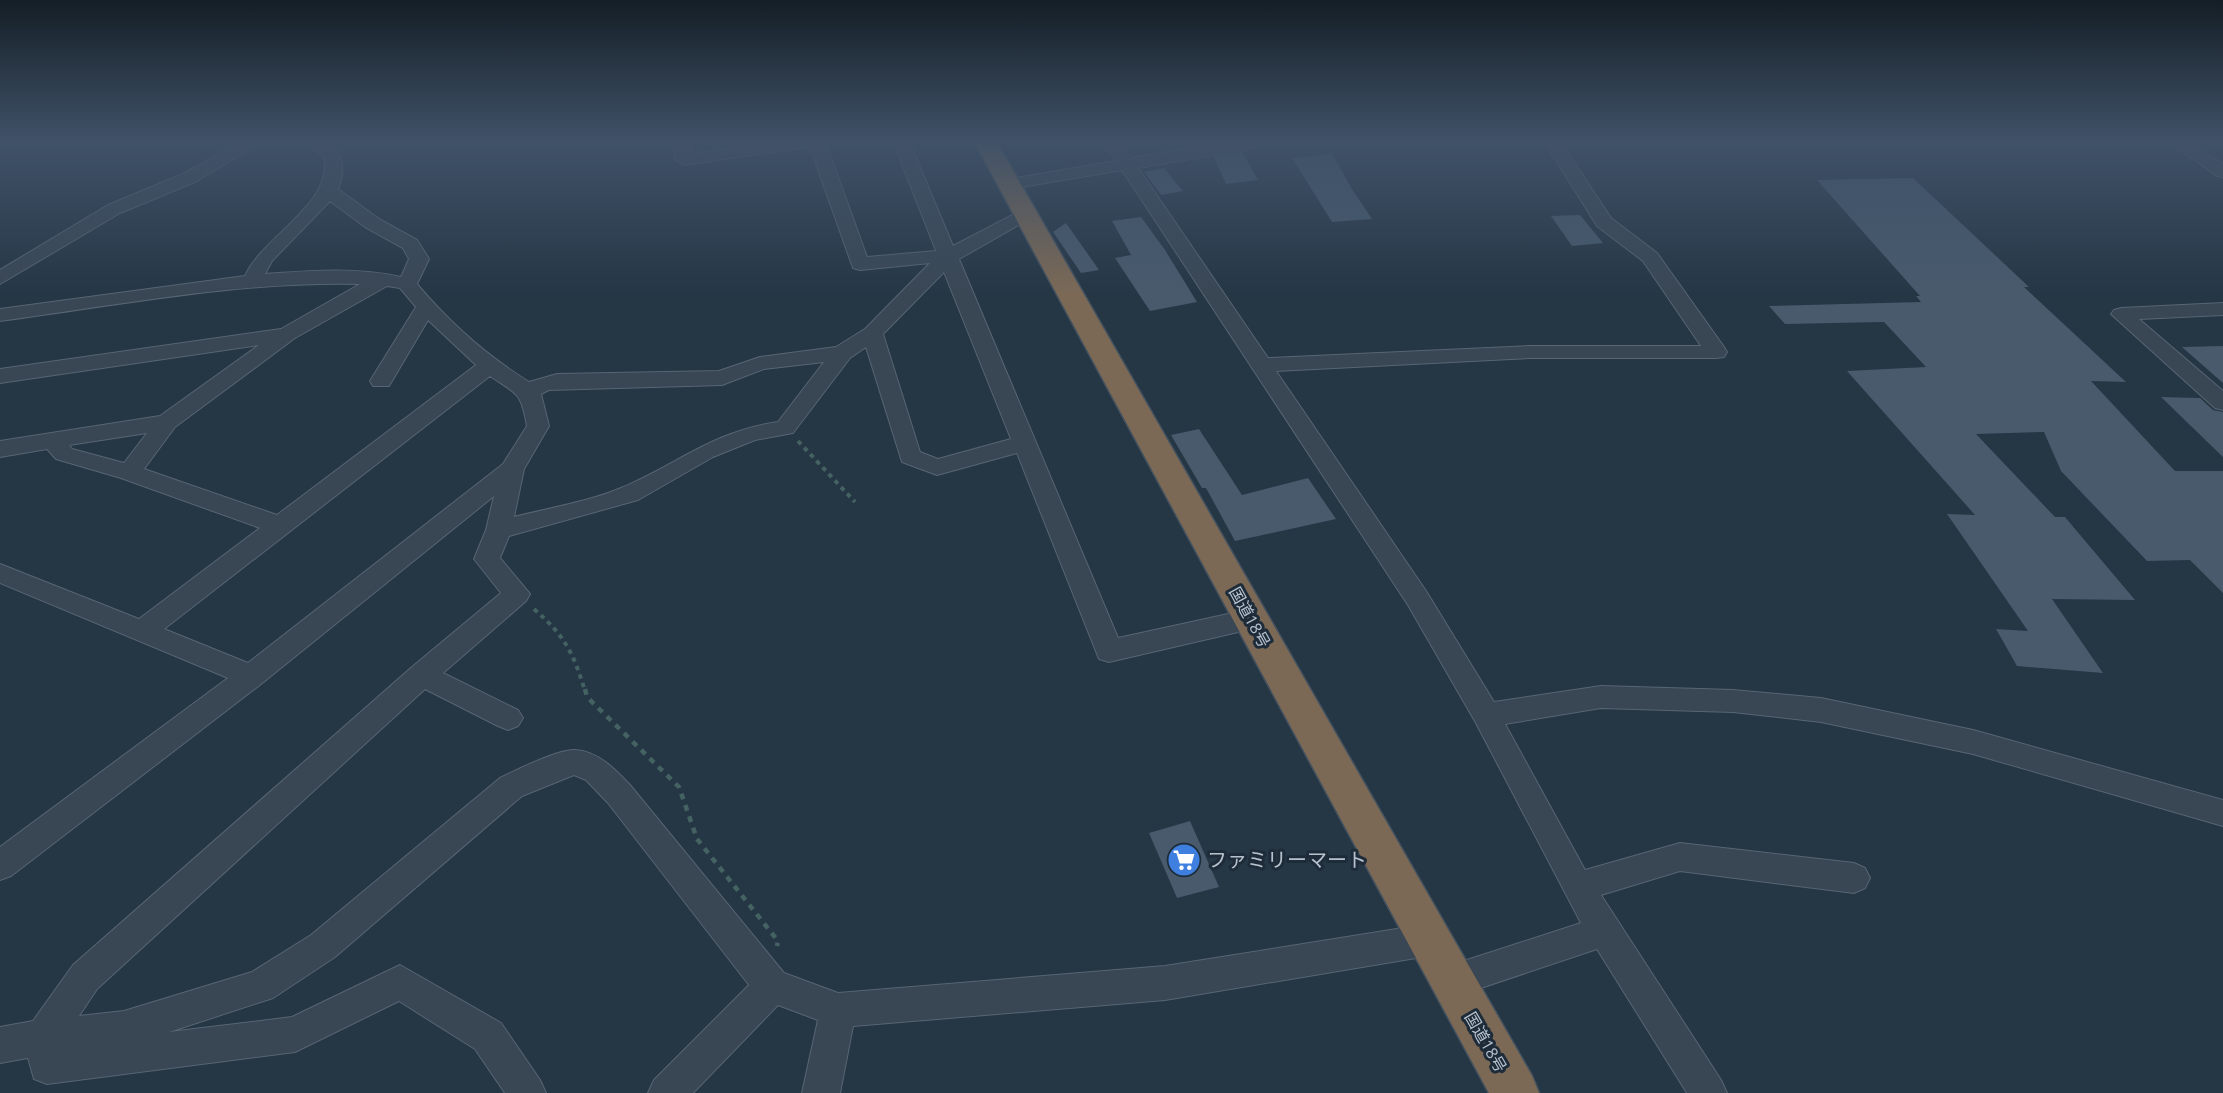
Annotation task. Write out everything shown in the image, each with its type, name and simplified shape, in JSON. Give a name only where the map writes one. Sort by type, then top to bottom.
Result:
[{"type":"highway","name":"国道18号","points":[[1014,192],[1515,1093]]},
{"type":"street","points":[[0,278],[114,208],[154,192]]},
{"type":"street","points":[[252,281],[264,257],[298,228],[325,192]]},
{"type":"street","points":[[129,472],[167,422],[288,334],[395,282],[419,259],[410,244],[372,223],[330,192]]},
{"type":"street","points":[[834,192],[860,264],[949,256]]},
{"type":"street","points":[[922,192],[1109,651],[1251,619]]},
{"type":"street","points":[[1144,192],[1417,598],[1486,715],[1576,887],[1708,1093]]},
{"type":"street","points":[[1259,365],[1530,352],[1716,352],[1650,257],[1604,222],[1585,192]]},
{"type":"street","points":[[499,530],[629,494],[714,448],[750,434],[784,428],[842,353],[872,333],[949,256],[1027,215]]},
{"type":"street","points":[[0,315],[252,281],[305,277],[395,282],[426,307],[489,366],[528,392],[534,402],[538,426],[512,469],[499,530],[487,559],[518,594],[422,675],[85,977],[44,1037],[47,1066],[295,1034],[400,982],[488,1036],[527,1093]]},
{"type":"street","points":[[381,381],[426,307]]},
{"type":"street","points":[[2223,309],[2121,314],[2223,404]]},
{"type":"street","points":[[872,333],[910,457],[937,466],[1026,443]]},
{"type":"street","points":[[0,376],[288,334]]},
{"type":"street","points":[[528,392],[541,385],[557,381],[722,378],[760,363],[842,353]]},
{"type":"street","points":[[142,631],[489,366]]},
{"type":"street","points":[[0,449],[167,422]]},
{"type":"street","points":[[57,441],[57,446],[64,454],[129,472],[278,525]]},
{"type":"street","points":[[0,866],[251,676],[512,469]]},
{"type":"street","points":[[0,573],[251,676]]},
{"type":"street","points":[[422,675],[508,718]]},
{"type":"street","points":[[1486,715],[1601,697],[1733,701],[1821,710],[1973,742],[2223,813]]},
{"type":"street","points":[[0,1045],[44,1037],[124,1029],[261,986],[323,946],[511,787],[543,772],[575,762],[597,771],[619,794],[772,986],[838,1010],[1165,983],[1428,940]]},
{"type":"street","points":[[1576,887],[1680,857],[1854,878]]},
{"type":"street","points":[[1451,981],[1604,931]]},
{"type":"street","points":[[667,1093],[772,986]]},
{"type":"street","points":[[821,1093],[838,1010]]},
{"type":"path","points":[[784,428],[855,502]]},
{"type":"path","points":[[518,594],[558,630],[575,660],[587,697],[679,787],[697,839],[778,940],[772,986]]},
{"type":"building","points":[[1159,192],[1177,192],[1161,195]]},
{"type":"building","points":[[1313,192],[1354,192],[1372,219],[1332,222]]},
{"type":"building","points":[[1828,192],[1928,192],[2029,287],[2024,287],[2126,382],[2091,381],[2175,471],[2223,471],[2223,593],[2190,560],[2147,561],[2061,471],[2044,432],[1976,434],[2055,517],[2065,517],[2135,600],[2052,599],[2103,673],[2017,666],[1996,629],[2028,631],[1947,514],[1975,515],[1847,371],[1926,367],[1884,322],[1785,324],[1769,306],[1921,302],[1916,296],[1920,296]]},
{"type":"building","points":[[1580,215],[1603,243],[1572,246],[1551,216]]},
{"type":"building","points":[[1141,217],[1165,250],[1197,302],[1150,311],[1115,258],[1131,255],[1112,221]]},
{"type":"building","points":[[1066,223],[1099,270],[1081,273],[1053,232]]},
{"type":"building","points":[[2223,346],[2223,383],[2182,347]]},
{"type":"building","points":[[2161,397],[2200,398],[2213,410],[2223,412],[2223,457]]},
{"type":"building","points":[[1199,429],[1242,495],[1308,478],[1336,519],[1235,541],[1206,488],[1202,488],[1171,435]]},
{"type":"building","name":"ファミリーマート","points":[[1190,821],[1219,887],[1177,898],[1149,833]]},
{"type":"place","name":"ファミリーマート","points":[[1184,860]]}]
